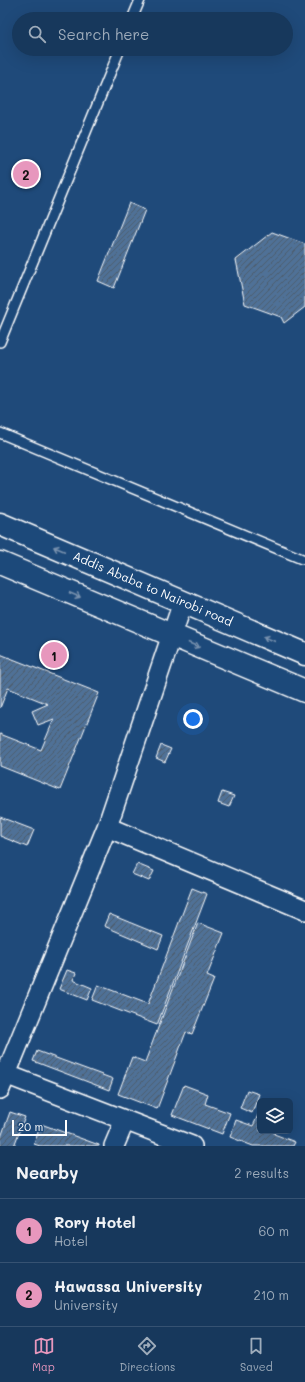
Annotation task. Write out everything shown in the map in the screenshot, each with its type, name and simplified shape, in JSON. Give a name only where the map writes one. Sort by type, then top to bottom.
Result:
[{"type":"highway","name":"Addis Ababa to Nairobi road","points":[[0,524],[305,654]]},
{"type":"highway","points":[[0,563],[305,691]]},
{"type":"street","points":[[183,602],[107,826],[2,1079],[125,1120],[192,1146]]},
{"type":"street","points":[[107,826],[305,910]]},
{"type":"street","points":[[114,1146],[125,1120]]},
{"type":"lane","points":[[135,12],[140,0]]},
{"type":"lane","points":[[0,342],[117,56]]},
{"type":"lane","points":[[0,433],[302,559]]},
{"type":"building","points":[[129,203],[145,210],[114,288],[98,281]]},
{"type":"building","points":[[272,232],[305,244],[305,307],[284,323],[281,317],[245,304],[236,260]]},
{"type":"building","points":[[0,654],[99,693],[60,790],[0,766],[0,734],[41,750],[54,719],[38,725],[32,711],[48,704],[8,688],[0,708]]},
{"type":"building","points":[[161,745],[171,749],[165,762],[156,758]]},
{"type":"building","points":[[222,792],[234,796],[229,807],[218,803]]},
{"type":"building","points":[[0,817],[34,830],[27,847],[0,836]]},
{"type":"building","points":[[137,864],[154,871],[149,881],[132,874]]},
{"type":"building","points":[[192,888],[207,894],[157,1025],[92,1000],[98,985],[148,1004]]},
{"type":"building","points":[[109,914],[163,936],[158,949],[104,926]]},
{"type":"building","points":[[198,923],[224,933],[207,976],[214,979],[192,1034],[186,1032],[157,1109],[118,1094],[132,1057],[145,1062]]},
{"type":"building","points":[[67,970],[76,973],[73,980],[92,988],[87,1000],[59,989]]},
{"type":"building","points":[[37,1051],[113,1079],[109,1090],[33,1061]]},
{"type":"building","points":[[184,1085],[208,1094],[205,1104],[230,1113],[222,1134],[172,1115]]},
{"type":"building","points":[[247,1090],[259,1094],[252,1113],[240,1108]]},
{"type":"building","points":[[10,1112],[25,1117],[14,1146],[0,1146],[0,1140]]},
{"type":"building","points":[[257,1117],[257,1134],[274,1134],[295,1142],[293,1146],[253,1146],[230,1137],[236,1120],[253,1126]]},
{"type":"building","points":[[41,1124],[99,1146],[40,1146],[34,1144]]},
{"type":"place","name":"Hawassa University","points":[[26,174]]},
{"type":"place","name":"Rory Hotel","points":[[54,655]]}]
